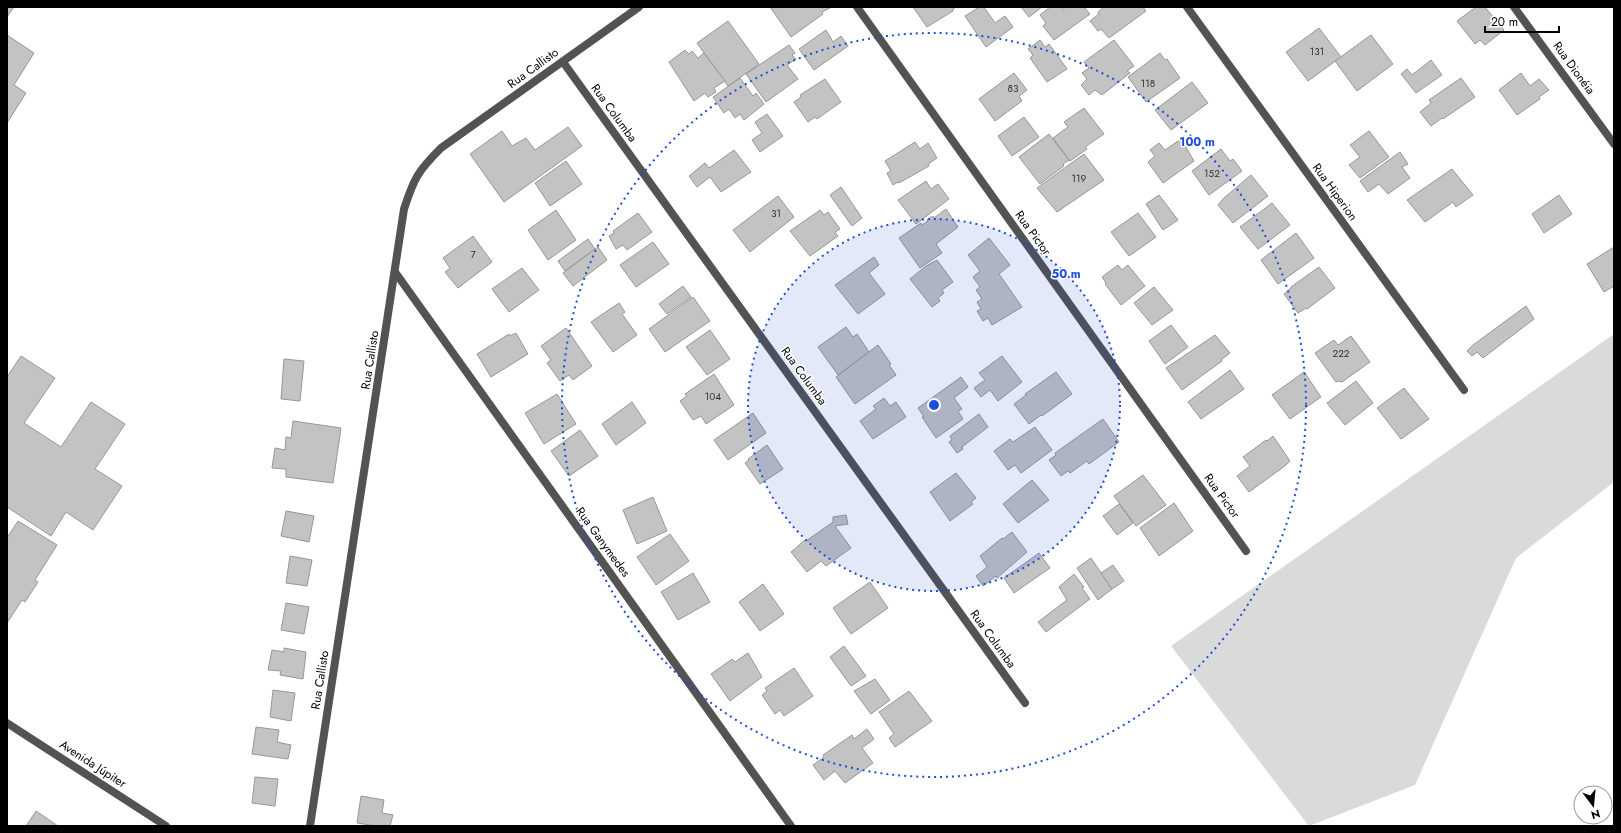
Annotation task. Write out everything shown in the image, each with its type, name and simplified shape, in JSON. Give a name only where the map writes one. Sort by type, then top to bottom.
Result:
[{"type":"street","name":"Rua Callisto","points":[[310,826],[404,209],[412,184],[422,167],[441,148],[639,7]]},
{"type":"street","name":"Rua Pictor","points":[[857,7],[1246,551]]},
{"type":"street","name":"Rua Hiperion","points":[[1187,7],[1464,390]]},
{"type":"street","name":"Rua Dionéia","points":[[1514,7],[1614,144]]},
{"type":"street","name":"Rua Columba","points":[[563,62],[1025,704]]},
{"type":"street","name":"Rua Ganymedes","points":[[395,272],[791,826]]},
{"type":"street","name":"Avenida Júpiter","points":[[7,723],[166,826]]},
{"type":"shaded area","points":[[1614,334],[1614,482],[1516,558],[1415,785],[1309,826],[1171,646]]},
{"type":"building","points":[[7,7],[14,7],[7,17]]},
{"type":"building","points":[[770,7],[830,8],[822,12],[823,14],[791,37]]},
{"type":"building","points":[[913,7],[956,7],[953,11],[927,27]]},
{"type":"building","points":[[979,7],[984,7],[995,23],[1005,16],[1013,27],[986,47],[965,16]]},
{"type":"building","points":[[1021,7],[1042,7],[1029,17]]},
{"type":"building","points":[[1050,7],[1062,7],[1064,10],[1067,7],[1084,7],[1090,14],[1054,40],[1043,26],[1046,23],[1040,15]]},
{"type":"building","points":[[1104,7],[1143,7],[1146,11],[1109,38],[1101,29],[1098,31],[1090,21],[1099,14],[1098,12]]},
{"type":"building","points":[[1476,7],[1485,7],[1504,30],[1485,45],[1480,40],[1475,44],[1457,21]]},
{"type":"building","points":[[728,21],[759,64],[728,86],[697,43]]},
{"type":"building","points":[[1319,28],[1341,57],[1308,81],[1286,52]]},
{"type":"building","points":[[826,30],[833,42],[841,36],[848,46],[814,70],[799,49]]},
{"type":"building","points":[[7,35],[34,53],[14,85],[26,93],[7,123]]},
{"type":"building","points":[[1371,35],[1393,64],[1357,91],[1335,61]]},
{"type":"building","points":[[1040,40],[1045,47],[1049,44],[1067,69],[1047,82],[1030,58],[1033,55],[1028,49]]},
{"type":"building","points":[[1114,40],[1134,66],[1127,71],[1130,73],[1102,95],[1095,90],[1089,95],[1081,85],[1087,79],[1082,73],[1089,68],[1084,62]]},
{"type":"building","points":[[789,45],[795,53],[792,55],[796,59],[787,65],[798,79],[766,102],[746,74]]},
{"type":"building","points":[[685,50],[689,54],[692,51],[698,58],[704,53],[725,81],[714,88],[716,92],[708,97],[705,93],[694,101],[669,62]]},
{"type":"building","points":[[1160,53],[1165,60],[1167,59],[1180,78],[1146,102],[1128,77]]},
{"type":"building","points":[[1431,60],[1442,75],[1416,93],[1401,74],[1407,69],[1412,75]]},
{"type":"building","points":[[1014,73],[1027,90],[1019,96],[1022,101],[995,121],[979,99]]},
{"type":"building","points":[[1521,73],[1530,86],[1539,79],[1549,90],[1539,97],[1540,99],[1517,115],[1499,90]]},
{"type":"building","points":[[740,78],[753,96],[756,93],[764,104],[744,120],[740,114],[735,118],[729,109],[724,113],[713,97]]},
{"type":"building","points":[[1461,78],[1475,97],[1431,126],[1420,112],[1431,103],[1429,100]]},
{"type":"building","points":[[825,79],[841,102],[817,119],[815,117],[808,122],[794,102],[801,97],[800,95]]},
{"type":"building","points":[[1192,82],[1208,103],[1171,130],[1155,110]]},
{"type":"building","points":[[1084,108],[1104,134],[1085,147],[1087,149],[1070,161],[1053,138],[1068,127],[1064,122]]},
{"type":"building","points":[[767,114],[783,136],[760,152],[752,140],[762,133],[755,122]]},
{"type":"building","points":[[1024,117],[1039,137],[1012,156],[998,136]]},
{"type":"building","points":[[568,127],[582,146],[504,202],[470,154],[502,131],[512,146],[526,138],[535,150]]},
{"type":"building","points":[[1369,131],[1389,157],[1360,178],[1349,165],[1360,157],[1350,145]]},
{"type":"building","points":[[1049,134],[1069,160],[1063,164],[1064,166],[1040,184],[1019,157]]},
{"type":"building","points":[[1181,139],[1194,161],[1163,183],[1148,162],[1155,156],[1150,150],[1159,143],[1165,150]]},
{"type":"building","points":[[915,142],[920,149],[928,143],[937,158],[928,164],[929,166],[893,185],[887,173],[891,171],[885,161]]},
{"type":"building","points":[[1221,149],[1230,161],[1233,159],[1242,171],[1209,195],[1192,171]]},
{"type":"building","points":[[734,150],[751,172],[721,192],[710,177],[697,187],[689,176],[705,163],[709,168]]},
{"type":"building","points":[[1400,152],[1408,164],[1402,167],[1410,178],[1388,194],[1379,184],[1368,192],[1360,181]]},
{"type":"building","points":[[1084,154],[1104,180],[1057,212],[1037,188]]},
{"type":"building","points":[[566,161],[582,184],[550,206],[535,183]]},
{"type":"building","points":[[1452,169],[1473,195],[1456,207],[1453,202],[1425,222],[1407,200]]},
{"type":"building","points":[[1251,175],[1268,196],[1233,223],[1218,205]]},
{"type":"building","points":[[926,181],[931,189],[938,184],[949,199],[916,224],[898,200]]},
{"type":"building","points":[[841,187],[862,218],[852,226],[830,195]]},
{"type":"building","points":[[1159,195],[1178,220],[1163,230],[1146,204]]},
{"type":"building","points":[[1559,195],[1572,214],[1544,233],[1532,214]]},
{"type":"building","points":[[778,196],[794,217],[750,252],[733,230]]},
{"type":"building","points":[[1272,203],[1290,225],[1258,249],[1240,227]]},
{"type":"building","points":[[946,209],[958,227],[936,244],[942,253],[920,268],[899,238],[921,223],[922,225],[933,216],[934,218]]},
{"type":"building","points":[[556,210],[576,240],[548,260],[528,230]]},
{"type":"building","points":[[820,210],[824,215],[828,212],[840,229],[835,232],[838,236],[810,256],[790,231]]},
{"type":"building","points":[[638,213],[652,232],[627,250],[623,245],[616,249],[609,236],[614,233],[613,231]]},
{"type":"building","points":[[1138,213],[1156,237],[1129,256],[1111,232]]},
{"type":"building","points":[[1296,233],[1314,258],[1278,284],[1261,260]]},
{"type":"building","points":[[473,236],[492,262],[458,288],[445,272],[450,268],[443,258]]},
{"type":"building","points":[[989,238],[1010,265],[999,274],[1022,307],[992,325],[988,318],[983,321],[977,311],[981,309],[977,302],[982,299],[976,290],[980,287],[973,277],[980,271],[968,255]]},
{"type":"building","points":[[588,239],[595,249],[565,271],[558,261]]},
{"type":"building","points":[[653,242],[669,264],[636,287],[620,265]]},
{"type":"building","points":[[598,247],[607,260],[573,286],[563,273]]},
{"type":"building","points":[[1614,247],[1614,286],[1604,292],[1587,264]]},
{"type":"building","points":[[874,257],[879,265],[869,273],[885,294],[858,314],[835,285]]},
{"type":"building","points":[[937,260],[953,282],[942,290],[944,293],[938,298],[940,301],[932,307],[910,279],[926,266]]},
{"type":"building","points":[[1118,265],[1122,270],[1128,265],[1145,286],[1121,305],[1105,284],[1106,283],[1102,277]]},
{"type":"building","points":[[1319,267],[1335,288],[1307,309],[1306,308],[1298,313],[1284,294],[1291,287]]},
{"type":"building","points":[[522,268],[539,290],[509,312],[492,289]]},
{"type":"building","points":[[683,286],[691,297],[667,314],[659,304]]},
{"type":"building","points":[[1154,287],[1173,310],[1152,325],[1134,303]]},
{"type":"building","points":[[693,297],[710,321],[665,352],[649,329]]},
{"type":"building","points":[[619,303],[625,312],[622,314],[637,335],[613,352],[591,322]]},
{"type":"building","points":[[1526,306],[1534,319],[1483,358],[1477,352],[1472,356],[1467,351],[1473,345]]},
{"type":"building","points":[[1171,325],[1188,347],[1165,364],[1149,341]]},
{"type":"building","points":[[846,327],[853,337],[857,334],[869,352],[838,375],[818,347]]},
{"type":"building","points":[[566,328],[592,366],[573,380],[569,375],[560,381],[547,363],[551,360],[541,346]]},
{"type":"building","points":[[710,330],[730,359],[707,375],[686,347]]},
{"type":"building","points":[[516,333],[528,354],[491,377],[477,354],[509,334],[510,336]]},
{"type":"building","points":[[1215,335],[1230,353],[1221,360],[1222,361],[1182,390],[1166,368]]},
{"type":"building","points":[[1351,336],[1370,362],[1342,382],[1336,382],[1315,353],[1334,340],[1338,345]]},
{"type":"building","points":[[878,345],[891,364],[889,365],[896,375],[855,404],[836,377]]},
{"type":"building","points":[[21,356],[55,378],[24,423],[61,447],[91,402],[125,424],[95,469],[122,486],[93,530],[66,512],[51,536],[7,507],[7,377]]},
{"type":"building","points":[[1002,356],[1022,382],[998,401],[990,390],[981,397],[974,388],[985,380],[979,373]]},
{"type":"building","points":[[284,359],[304,361],[300,401],[281,399]]},
{"type":"building","points":[[1230,370],[1244,389],[1201,419],[1188,402]]},
{"type":"building","points":[[1056,372],[1072,394],[1029,424],[1014,404],[1026,395],[1025,394]]},
{"type":"building","points":[[1304,372],[1321,397],[1290,419],[1272,395]]},
{"type":"building","points":[[714,374],[734,405],[706,424],[701,416],[693,420],[680,401],[687,396],[685,394]]},
{"type":"building","points":[[961,377],[968,387],[954,398],[962,409],[958,411],[963,419],[936,438],[922,417],[924,417],[918,408]]},
{"type":"building","points":[[1356,381],[1373,403],[1345,425],[1327,403]]},
{"type":"building","points":[[1404,388],[1429,419],[1401,439],[1377,408]]},
{"type":"building","points":[[557,394],[576,424],[544,444],[525,413]]},
{"type":"building","points":[[884,398],[890,406],[896,402],[906,417],[873,439],[860,421],[876,409],[873,406]]},
{"type":"building","points":[[632,402],[646,423],[616,445],[602,424]]},
{"type":"building","points":[[753,413],[766,433],[728,460],[714,440]]},
{"type":"building","points":[[979,414],[988,427],[962,447],[963,449],[957,453],[949,442],[952,440],[950,436]]},
{"type":"building","points":[[1103,419],[1119,442],[1089,464],[1087,461],[1070,473],[1068,471],[1061,476],[1049,460],[1056,455],[1055,453]]},
{"type":"building","points":[[293,421],[341,428],[333,483],[286,477],[286,469],[272,468],[275,448],[285,450],[286,437],[291,438]]},
{"type":"building","points":[[1035,427],[1052,450],[1021,473],[1015,465],[1008,470],[994,451],[1010,439],[1013,442]]},
{"type":"building","points":[[580,430],[598,456],[569,476],[551,451]]},
{"type":"building","points":[[1273,436],[1290,461],[1249,492],[1237,476],[1250,466],[1243,457]]},
{"type":"building","points":[[767,445],[783,469],[760,484],[745,463]]},
{"type":"building","points":[[956,473],[976,498],[971,502],[973,504],[950,521],[930,492]]},
{"type":"building","points":[[1143,475],[1166,505],[1136,526],[1114,496]]},
{"type":"building","points":[[1032,480],[1049,500],[1018,523],[1003,504]]},
{"type":"building","points":[[653,497],[667,531],[637,544],[623,510]]},
{"type":"building","points":[[1174,503],[1193,531],[1159,556],[1140,528]]},
{"type":"building","points":[[1119,504],[1133,523],[1117,535],[1103,516]]},
{"type":"building","points":[[286,511],[314,516],[309,542],[281,536]]},
{"type":"building","points":[[846,515],[848,524],[835,526],[851,548],[826,566],[821,561],[807,572],[791,552],[805,540],[806,541],[833,522],[833,517]]},
{"type":"building","points":[[18,521],[57,545],[35,580],[38,582],[25,602],[22,600],[7,623],[7,538]]},
{"type":"building","points":[[1012,532],[1027,552],[997,578],[996,576],[983,586],[976,576],[987,567],[980,556]]},
{"type":"building","points":[[670,534],[689,561],[656,585],[637,557]]},
{"type":"building","points":[[1039,553],[1050,568],[1014,593],[1004,578]]},
{"type":"building","points":[[290,556],[312,560],[307,586],[286,583]]},
{"type":"building","points":[[1091,558],[1112,589],[1098,600],[1077,568]]},
{"type":"building","points":[[1113,565],[1124,581],[1112,589],[1101,573]]},
{"type":"building","points":[[693,573],[710,602],[678,620],[661,592]]},
{"type":"building","points":[[1074,574],[1084,587],[1082,588],[1090,599],[1046,632],[1038,622],[1067,600],[1059,587]]},
{"type":"building","points":[[870,582],[888,608],[851,634],[833,608]]},
{"type":"building","points":[[763,584],[784,614],[760,631],[739,602]]},
{"type":"building","points":[[286,603],[309,607],[304,634],[281,630]]},
{"type":"building","points":[[844,646],[866,676],[851,686],[830,657]]},
{"type":"building","points":[[284,648],[306,652],[303,679],[280,675],[281,671],[268,670],[272,650],[284,652]]},
{"type":"building","points":[[748,653],[762,677],[730,701],[711,674],[732,659],[735,662]]},
{"type":"building","points":[[794,668],[813,696],[784,716],[780,710],[775,714],[762,695],[767,691],[765,688]]},
{"type":"building","points":[[875,679],[890,700],[871,714],[854,691]]},
{"type":"building","points":[[273,690],[295,693],[291,721],[270,717]]},
{"type":"building","points":[[909,691],[932,721],[895,747],[889,738],[894,734],[879,712]]},
{"type":"building","points":[[256,727],[279,730],[277,742],[291,745],[288,759],[252,754]]},
{"type":"building","points":[[867,729],[874,739],[862,748],[873,763],[845,783],[835,771],[824,780],[813,765],[824,757],[823,755],[852,735],[854,739]]},
{"type":"building","points":[[255,777],[278,779],[275,806],[252,803]]},
{"type":"building","points":[[361,796],[384,800],[382,813],[393,815],[390,826],[376,826],[357,823]]},
{"type":"building","points":[[36,811],[58,826],[26,826]]}]
